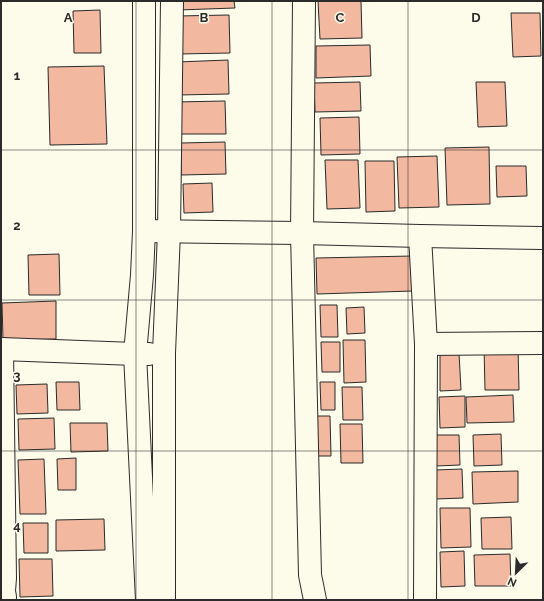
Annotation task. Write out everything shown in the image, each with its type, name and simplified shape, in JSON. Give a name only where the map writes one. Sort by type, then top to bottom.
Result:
[{"type":"street","points":[[144,1],[144,231],[135,354],[147,600]]},
{"type":"street","points":[[164,600],[164,354],[169,232],[172,1]]},
{"type":"street","points":[[304,1],[302,233],[310,575],[315,600]]},
{"type":"street","points":[[144,231],[543,238]]},
{"type":"street","points":[[420,236],[426,344],[425,600]]},
{"type":"street","points":[[426,344],[543,343]]},
{"type":"street","points":[[8,598],[4,591],[1,349],[164,354]]},
{"type":"building","points":[[178,1],[234,1],[235,8],[178,10]]},
{"type":"building","points":[[318,1],[361,1],[362,38],[320,39]]},
{"type":"building","points":[[100,10],[101,53],[74,53],[73,11]]},
{"type":"building","points":[[511,13],[540,13],[541,56],[513,57]]},
{"type":"building","points":[[229,15],[230,53],[178,54],[177,16]]},
{"type":"building","points":[[370,45],[371,76],[316,78],[316,46]]},
{"type":"building","points":[[228,60],[229,94],[178,95],[177,62]]},
{"type":"building","points":[[104,66],[107,144],[50,145],[48,67]]},
{"type":"building","points":[[360,82],[361,111],[315,112],[314,83]]},
{"type":"building","points":[[476,82],[505,82],[507,126],[478,127]]},
{"type":"building","points":[[225,101],[226,134],[174,134],[174,102]]},
{"type":"building","points":[[359,117],[360,154],[321,155],[320,118]]},
{"type":"building","points":[[225,142],[226,174],[181,175],[181,143]]},
{"type":"building","points":[[489,147],[490,204],[447,205],[445,148]]},
{"type":"building","points":[[437,156],[439,207],[399,208],[397,157]]},
{"type":"building","points":[[325,160],[358,160],[360,208],[327,209]]},
{"type":"building","points":[[365,161],[394,161],[395,211],[366,212]]},
{"type":"building","points":[[496,166],[526,166],[527,196],[497,197]]},
{"type":"building","points":[[212,183],[213,212],[184,213],[183,184]]},
{"type":"building","points":[[59,254],[60,295],[29,295],[28,255]]},
{"type":"building","points":[[412,256],[413,291],[317,294],[316,258]]},
{"type":"building","points":[[56,301],[56,339],[3,340],[2,303]]},
{"type":"building","points":[[320,305],[337,305],[338,337],[321,337]]},
{"type":"building","points":[[364,307],[365,333],[347,334],[346,308]]},
{"type":"building","points":[[343,340],[365,340],[366,382],[344,383]]},
{"type":"building","points":[[321,342],[340,342],[340,372],[322,372]]},
{"type":"building","points":[[518,346],[519,390],[485,390],[484,347]]},
{"type":"building","points":[[440,353],[459,353],[461,390],[440,391]]},
{"type":"building","points":[[56,382],[79,382],[80,410],[57,410]]},
{"type":"building","points":[[320,382],[335,382],[335,410],[321,410]]},
{"type":"building","points":[[47,384],[48,413],[17,414],[16,385]]},
{"type":"building","points":[[342,387],[362,387],[363,420],[343,420]]},
{"type":"building","points":[[513,395],[514,422],[467,423],[466,397]]},
{"type":"building","points":[[465,396],[465,427],[440,428],[439,397]]},
{"type":"building","points":[[311,416],[330,416],[331,456],[312,456]]},
{"type":"building","points":[[54,418],[55,449],[19,450],[18,419]]},
{"type":"building","points":[[70,423],[107,423],[108,451],[71,452]]},
{"type":"building","points":[[340,424],[362,424],[363,463],[341,463]]},
{"type":"building","points":[[501,434],[502,465],[474,466],[473,435]]},
{"type":"building","points":[[435,435],[459,435],[460,465],[436,466]]},
{"type":"building","points":[[76,458],[76,490],[58,490],[57,459]]},
{"type":"building","points":[[44,459],[46,514],[20,514],[18,460]]},
{"type":"building","points":[[462,469],[463,498],[436,499],[435,470]]},
{"type":"building","points":[[518,471],[518,502],[473,504],[472,472]]},
{"type":"building","points":[[440,508],[470,508],[471,547],[441,548]]},
{"type":"building","points":[[511,517],[512,549],[482,549],[481,518]]},
{"type":"building","points":[[104,519],[105,550],[56,551],[56,520]]},
{"type":"building","points":[[23,523],[48,523],[48,553],[24,553]]},
{"type":"building","points":[[464,551],[465,586],[441,587],[440,552]]},
{"type":"building","points":[[510,554],[511,586],[475,586],[474,555]]},
{"type":"building","points":[[19,559],[52,559],[53,596],[20,597]]}]
